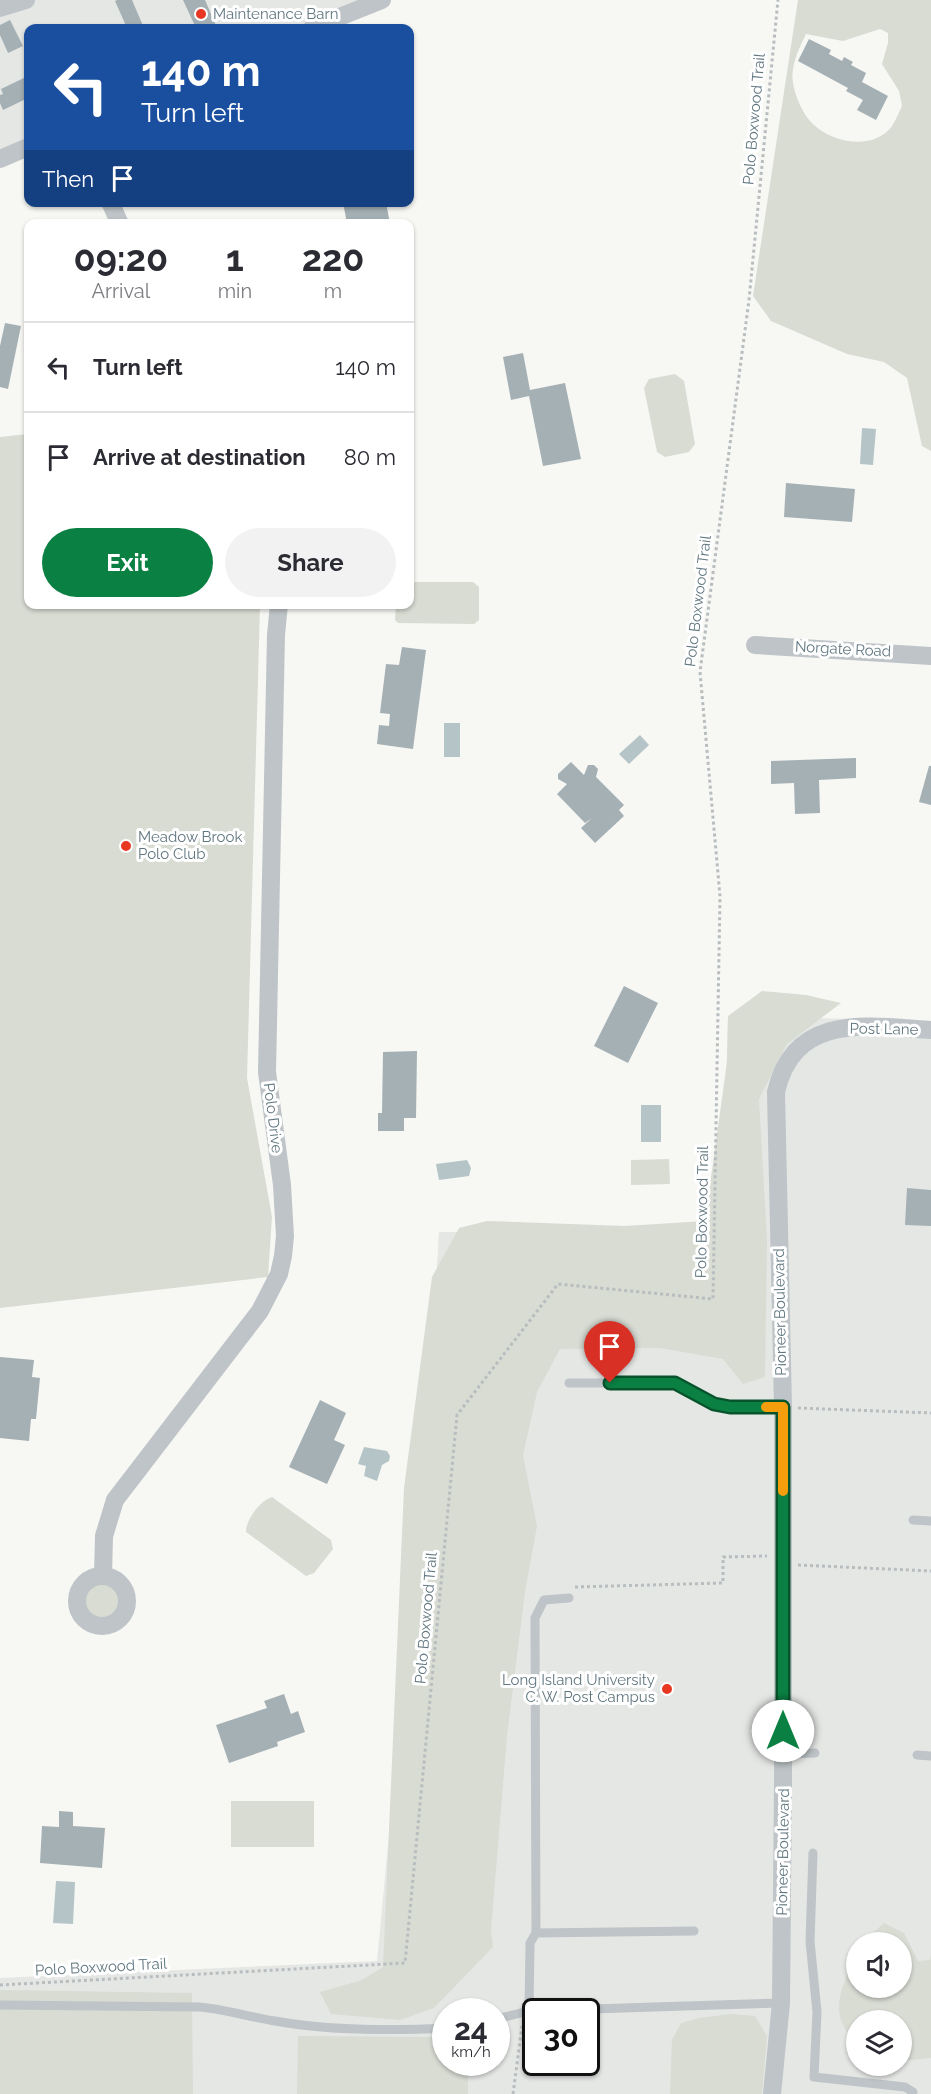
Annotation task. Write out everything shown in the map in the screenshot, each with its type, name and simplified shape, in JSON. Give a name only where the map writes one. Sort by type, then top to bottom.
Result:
[{"type":"street","points":[[0,8],[26,0]]},
{"type":"street","points":[[322,24],[382,0]]},
{"type":"street","points":[[0,159],[24,149]]},
{"type":"street","name":"Polo Drive","points":[[103,1576],[104,1536],[115,1500],[260,1311],[279,1274],[283,1256],[285,1236],[282,1185],[267,1072],[276,635],[279,609]]},
{"type":"street","name":"Norgate Road","points":[[755,645],[931,656]]},
{"type":"street","name":"Post Lane","points":[[805,1044],[825,1030],[858,1026],[931,1029]]},
{"type":"street","name":"Pioneer Boulevard","points":[[772,2094],[781,2003],[783,1754],[783,1407],[776,1092],[779,1077],[805,1044]]},
{"type":"lane","points":[[569,1383],[675,1383],[714,1404],[730,1407],[783,1407]]},
{"type":"lane","points":[[913,1520],[931,1521]]},
{"type":"lane","points":[[528,1998],[530,1942],[536,1933],[536,1618],[543,1600],[569,1598]]},
{"type":"lane","points":[[783,1754],[815,1753]]},
{"type":"lane","points":[[917,1755],[931,1756]]},
{"type":"lane","points":[[813,1853],[810,1941],[817,2012],[814,2077],[905,2087],[914,2092]]},
{"type":"lane","points":[[536,1933],[694,1930]]},
{"type":"lane","points":[[600,2009],[781,2003]]},
{"type":"lane","points":[[0,2005],[199,2007],[225,2009],[276,2021],[342,2028],[392,2031],[432,2029]]},
{"type":"path","name":"Polo Boxwood Trail","points":[[0,1985],[405,1963],[457,1415],[558,1284],[713,1299],[720,896],[700,672],[749,300],[778,0]]},
{"type":"path","points":[[783,1407],[931,1413]]},
{"type":"path","points":[[569,1587],[723,1583],[723,1557],[796,1556],[796,1565],[931,1571]]},
{"type":"path","points":[[513,2094],[522,2041]]},
{"type":"shaded area","points":[[0,0],[382,0],[322,24],[24,24],[24,149],[0,159]]},
{"type":"shaded area","points":[[798,0],[931,0],[931,451],[922,446],[907,378],[884,362],[847,354],[771,321],[753,296]],"holes":[[[880,29],[888,33],[888,43],[882,64],[899,91],[902,106],[892,126],[875,139],[853,142],[821,131],[809,120],[803,110],[792,77],[798,51],[806,34],[843,41]]]},
{"type":"shaded area","points":[[675,374],[684,381],[695,444],[689,452],[665,457],[657,452],[644,388],[649,379]]},
{"type":"shaded area","points":[[862,428],[876,429],[873,465],[860,464]]},
{"type":"shaded area","name":"Meadow Brook Polo Club","points":[[24,434],[24,609],[260,609],[247,1078],[272,1217],[268,1277],[0,1308],[0,437]]},
{"type":"shaded area","points":[[414,582],[473,582],[479,587],[479,620],[474,624],[398,623],[395,620],[396,609],[414,609]]},
{"type":"shaded area","points":[[444,723],[460,723],[460,757],[444,757]]},
{"type":"shaded area","points":[[640,735],[649,745],[629,764],[619,754]]},
{"type":"shaded area","points":[[762,991],[806,995],[841,1003],[787,1044],[759,1099],[767,1241],[765,1377],[743,1384],[723,1359],[660,1348],[560,1349],[537,1392],[523,1455],[537,1526],[525,1592],[507,1736],[491,1930],[493,1947],[444,1998],[432,1998],[432,2009],[400,2020],[331,2014],[320,1992],[362,1980],[383,1967],[404,1488],[432,1277],[459,1228],[487,1221],[625,1226],[705,1221],[727,1062],[728,1016]]},
{"type":"shaded area","name":"Long Island University C. W. Post Campus","points":[[728,1016],[931,1021],[931,2094],[0,2094],[0,1978],[377,1961],[427,1436],[439,1232],[722,1231]]},
{"type":"shaded area","points":[[641,1105],[661,1105],[661,1142],[641,1142]]},
{"type":"shaded area","points":[[669,1159],[670,1184],[631,1185],[631,1160]]},
{"type":"shaded area","points":[[467,1160],[471,1168],[469,1176],[439,1180],[436,1164]]},
{"type":"shaded area","points":[[364,1447],[387,1451],[390,1456],[389,1461],[382,1465],[377,1481],[364,1476],[366,1466],[358,1464]]},
{"type":"shaded area","points":[[272,1497],[331,1540],[333,1549],[314,1573],[306,1576],[246,1532],[254,1511]]},
{"type":"shaded area","points":[[102,1579],[118,1585],[124,1601],[118,1617],[102,1623],[86,1617],[80,1601],[86,1585]]},
{"type":"shaded area","points":[[231,1801],[314,1801],[314,1847],[231,1847]]},
{"type":"shaded area","points":[[56,1881],[75,1882],[73,1924],[53,1923]]},
{"type":"shaded area","points":[[884,1923],[902,1932],[874,1932]]},
{"type":"shaded area","points":[[912,1949],[918,1961],[930,1960],[931,1954],[931,2058],[912,2060],[912,2010],[846,2010],[846,2031],[839,2009],[846,1979],[846,1998],[912,1998]]},
{"type":"shaded area","points":[[0,1990],[192,1993],[193,2094],[0,2094]]},
{"type":"shaded area","points":[[731,2014],[755,2016],[767,2036],[762,2094],[670,2094],[672,2040],[681,2023]]},
{"type":"shaded area","points":[[298,2036],[432,2037],[432,2076],[468,2076],[468,2094],[297,2094]]},
{"type":"building","points":[[132,0],[142,24],[125,24],[115,1]]},
{"type":"building","name":"Maintenance Barn","points":[[183,0],[205,0],[215,24],[194,24]]},
{"type":"building","points":[[10,20],[23,46],[8,53],[0,35],[0,25]]},
{"type":"building","points":[[809,39],[831,50],[829,54],[842,61],[844,57],[853,62],[851,65],[866,73],[862,82],[888,96],[876,120],[857,110],[863,100],[846,91],[848,88],[798,61]]},
{"type":"building","points":[[24,78],[24,100],[3,110],[0,103],[0,95],[3,94],[1,89]]},
{"type":"building","points":[[344,207],[387,207],[389,219],[346,219]]},
{"type":"building","points":[[5,323],[21,326],[8,389],[0,387],[0,346]]},
{"type":"building","points":[[523,353],[530,390],[565,383],[581,459],[543,466],[529,396],[511,400],[503,357]]},
{"type":"building","points":[[786,483],[855,489],[852,522],[784,517]]},
{"type":"building","points":[[402,647],[426,650],[413,749],[377,744],[379,725],[389,726],[390,714],[380,713],[386,664],[399,665]]},
{"type":"building","points":[[856,758],[856,778],[819,780],[820,813],[795,814],[794,783],[771,784],[771,761]]},
{"type":"building","points":[[571,762],[584,775],[588,765],[594,765],[598,769],[596,777],[624,805],[619,810],[624,816],[595,843],[581,828],[592,818],[585,823],[557,794],[567,784],[558,779],[558,774]]},
{"type":"building","points":[[929,766],[931,766],[931,805],[919,802]]},
{"type":"building","points":[[624,986],[658,1003],[628,1063],[594,1046]]},
{"type":"building","points":[[417,1051],[416,1118],[404,1118],[404,1131],[378,1131],[378,1113],[382,1113],[383,1052]]},
{"type":"building","points":[[907,1188],[931,1190],[931,1226],[905,1225]]},
{"type":"building","points":[[0,1357],[34,1360],[32,1377],[40,1378],[36,1419],[31,1419],[29,1441],[0,1438]]},
{"type":"building","points":[[320,1400],[346,1413],[334,1440],[345,1445],[327,1484],[289,1467]]},
{"type":"building","points":[[284,1694],[291,1714],[298,1711],[305,1732],[277,1742],[278,1746],[229,1763],[216,1725],[267,1708],[264,1701]]},
{"type":"building","points":[[59,1811],[73,1812],[73,1826],[105,1828],[102,1868],[40,1863],[42,1826],[59,1827]]},
{"type":"slow traffic","points":[[766,1407],[783,1407],[783,1491]]},
{"type":"place","name":"Maintenance Barn","points":[[201,14]]},
{"type":"place","name":"Meadow Brook Polo Club","points":[[126,846]]},
{"type":"place","name":"Long Island University C. W. Post Campus","points":[[667,1689]]},
{"type":"route","points":[[610,1383],[675,1383],[714,1404],[730,1407],[783,1407],[783,1731]]}]
